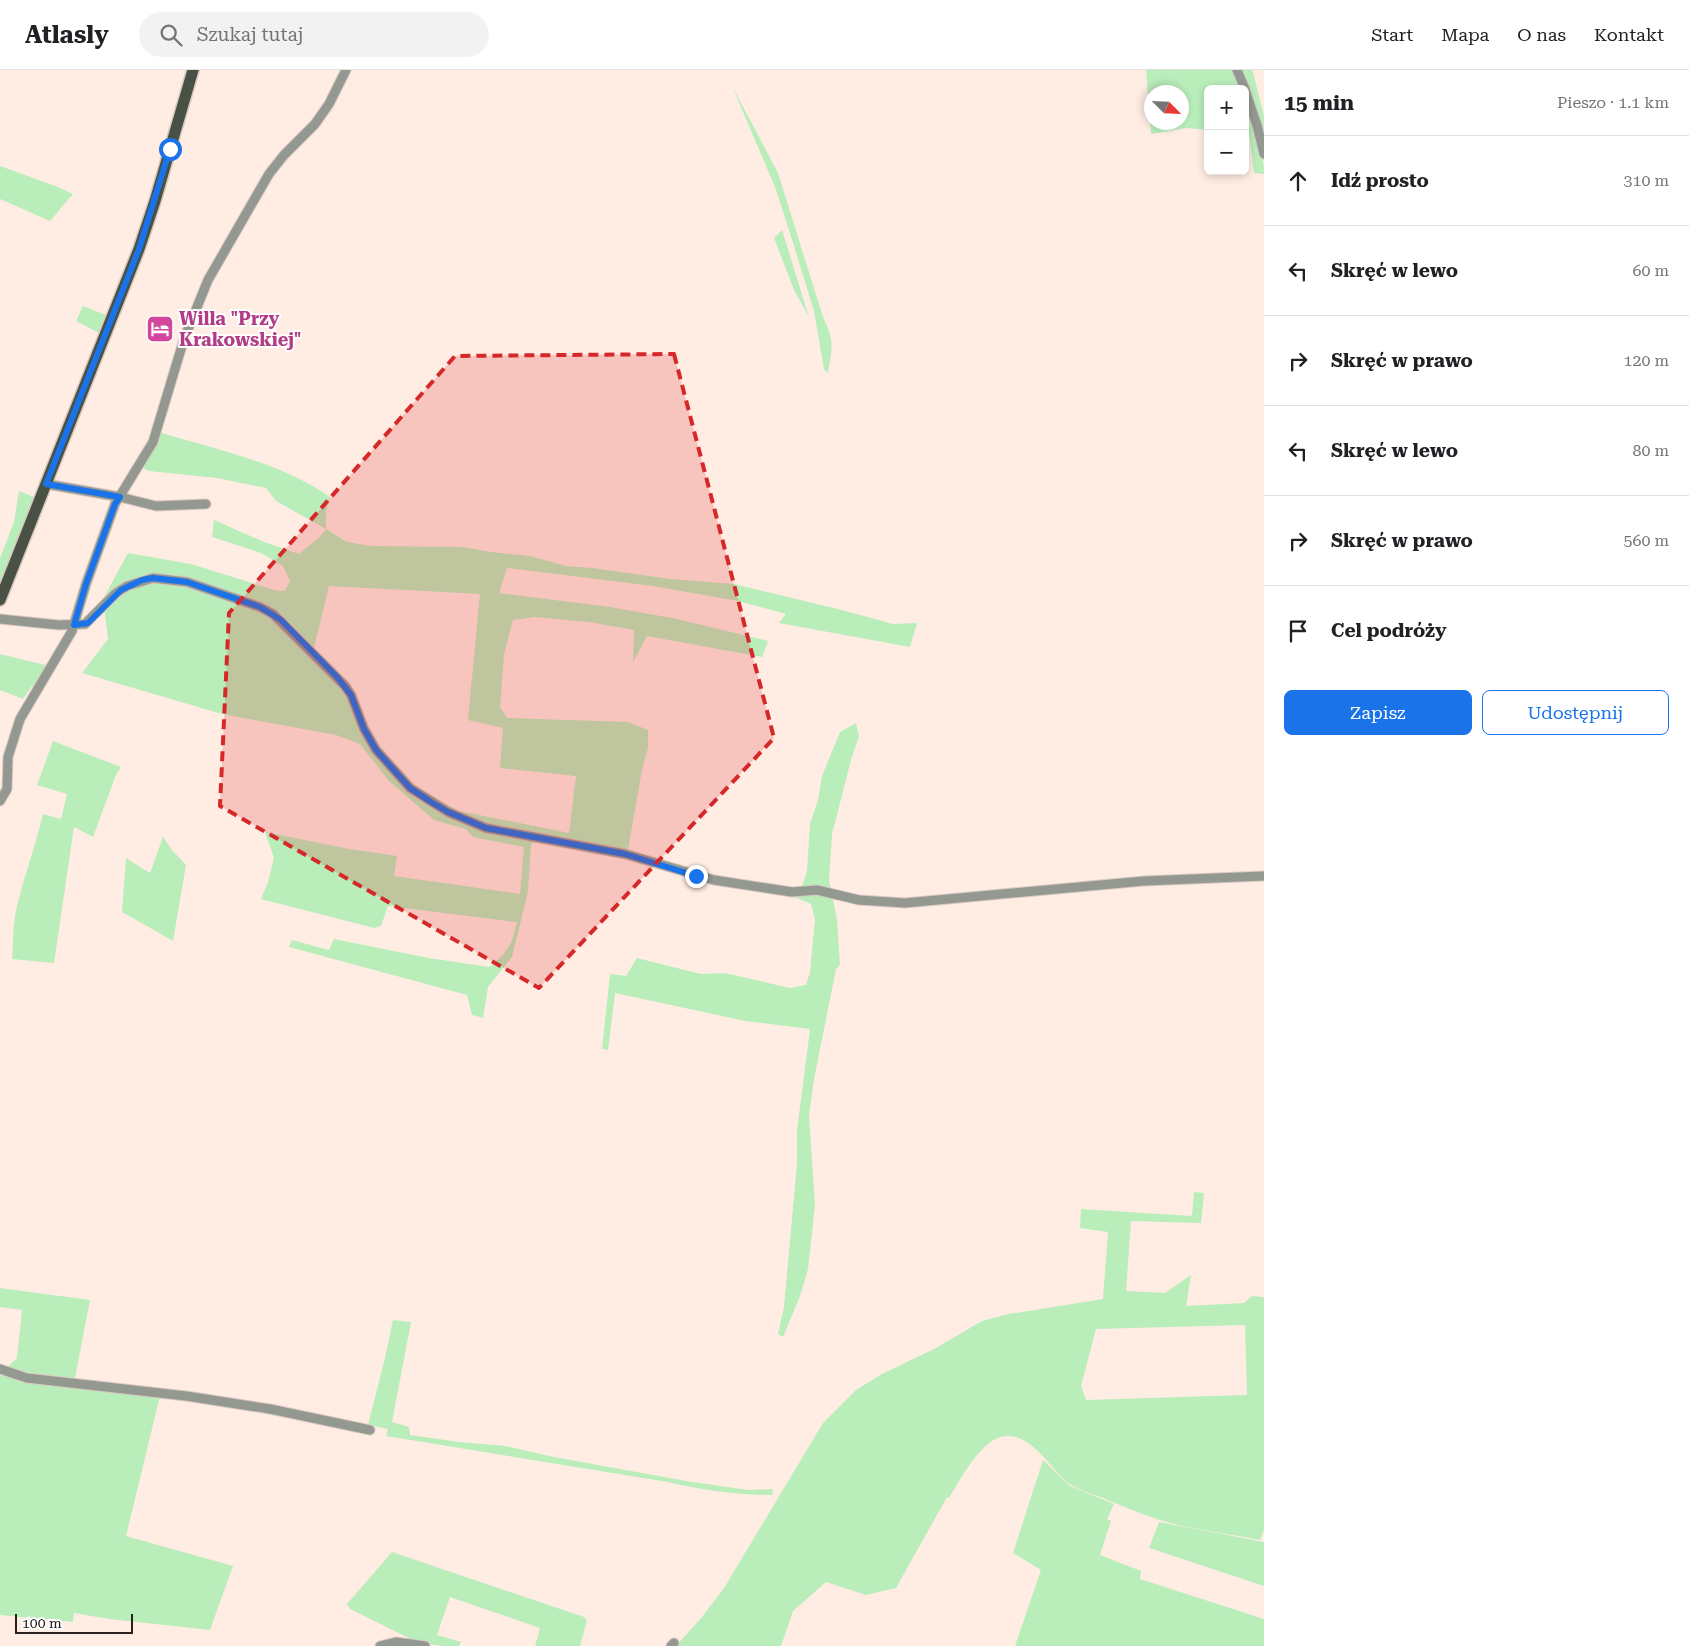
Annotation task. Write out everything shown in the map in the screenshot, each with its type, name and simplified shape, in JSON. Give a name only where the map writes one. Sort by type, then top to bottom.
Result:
[{"type":"main road","points":[[0,600],[142,241],[193,70]]},
{"type":"street","points":[[0,801],[7,789],[8,757],[20,719],[74,625],[86,584],[115,504],[154,442],[184,339],[194,311],[216,264],[269,174],[284,154],[315,124],[329,104],[346,70]]},
{"type":"street","points":[[1237,70],[1243,85]]},
{"type":"street","points":[[1249,102],[1264,154]]},
{"type":"street","points":[[46,484],[120,497],[156,506],[206,504]]},
{"type":"street","points":[[0,619],[74,625],[88,623],[121,590],[142,580],[153,578],[187,582],[260,607],[281,620],[345,686],[351,695],[364,729],[372,743],[397,774],[410,788],[448,812],[486,828],[625,854],[714,880],[792,892],[817,890],[859,900],[905,903],[1144,881],[1264,876]]},
{"type":"street","points":[[0,1369],[28,1378],[186,1396],[270,1409],[370,1430]]},
{"type":"street","points":[[380,1646],[396,1642],[425,1646]]},
{"type":"highlighted area","points":[[674,354],[774,738],[539,988],[220,806],[229,613],[455,356]]},
{"type":"green space","points":[[1146,70],[1234,70],[1240,85],[1204,85],[1204,130],[1189,128],[1189,85],[1147,85]]},
{"type":"green space","points":[[1241,70],[1252,70],[1264,116],[1264,138],[1249,94],[1249,85],[1246,85]]},
{"type":"green space","points":[[732,86],[778,173],[831,339],[832,345],[828,373],[824,369],[814,311],[775,187]]},
{"type":"green space","points":[[1249,111],[1264,165],[1264,174],[1254,173],[1249,134]]},
{"type":"green space","points":[[1151,130],[1175,130],[1151,134]]},
{"type":"green space","points":[[0,166],[73,194],[50,221],[0,199]]},
{"type":"green space","points":[[782,230],[809,317],[794,290],[774,238]]},
{"type":"green space","points":[[83,306],[106,315],[99,333],[76,321]]},
{"type":"green space","points":[[159,432],[248,458],[290,475],[330,497],[326,511],[326,529],[276,501],[266,488],[217,478],[149,471],[141,467]]},
{"type":"green space","points":[[19,491],[34,497],[0,583],[0,558],[14,522]]},
{"type":"green space","points":[[214,520],[264,542],[299,554],[320,537],[326,529],[347,542],[372,546],[463,547],[530,556],[566,566],[670,579],[734,584],[893,624],[917,623],[910,647],[779,623],[786,614],[738,601],[653,586],[507,568],[499,593],[610,607],[677,619],[768,641],[762,657],[647,636],[633,662],[634,630],[589,622],[535,617],[513,620],[504,654],[500,707],[507,718],[628,722],[648,730],[648,748],[642,769],[625,858],[540,841],[531,844],[528,891],[512,957],[488,987],[483,1018],[472,1015],[467,995],[289,947],[292,940],[329,950],[334,939],[429,958],[489,967],[508,948],[517,922],[388,906],[381,926],[374,928],[261,899],[268,882],[274,858],[265,832],[349,849],[397,856],[394,876],[520,894],[524,847],[473,837],[466,829],[434,820],[389,781],[360,744],[336,735],[222,714],[82,673],[108,639],[103,599],[128,553],[191,564],[274,590],[285,591],[290,581],[283,566],[261,553],[212,537]],"holes":[[[329,586],[480,594],[468,720],[503,728],[500,768],[576,776],[569,833],[459,811],[415,786],[396,767],[370,733],[354,690],[314,648]]]},
{"type":"green space","points":[[0,654],[54,667],[40,690],[32,686],[23,699],[0,690]]},
{"type":"green space","points":[[856,723],[859,736],[832,834],[829,881],[837,919],[840,965],[836,969],[814,1079],[809,1116],[815,1205],[808,1269],[800,1296],[783,1337],[778,1334],[784,1307],[797,1164],[797,1131],[810,1029],[745,1021],[615,993],[608,1050],[602,1049],[610,974],[626,976],[637,958],[701,974],[725,973],[790,988],[806,985],[810,972],[815,919],[811,904],[792,896],[802,886],[807,871],[810,824],[818,800],[822,776],[840,732]]},
{"type":"green space","points":[[53,741],[121,767],[116,775],[93,837],[74,827],[54,963],[12,959],[15,916],[43,814],[61,819],[67,794],[37,785]]},
{"type":"green space","points":[[163,837],[186,865],[173,941],[122,912],[126,858],[150,873]]},
{"type":"green space","points":[[1194,1192],[1204,1193],[1201,1223],[1131,1221],[1126,1291],[1165,1293],[1191,1275],[1186,1306],[1244,1303],[1252,1296],[1264,1297],[1264,1530],[1260,1540],[1172,1523],[1083,1491],[1064,1479],[1042,1455],[1025,1441],[1016,1437],[1006,1436],[997,1438],[980,1451],[949,1498],[947,1497],[896,1588],[866,1595],[826,1582],[793,1611],[781,1646],[676,1646],[702,1617],[724,1588],[823,1423],[856,1390],[882,1374],[936,1348],[982,1321],[1009,1314],[1103,1299],[1108,1232],[1080,1228],[1081,1209],[1192,1216]],"holes":[[[1245,1325],[1247,1395],[1086,1400],[1081,1386],[1096,1329]]]},
{"type":"green space","points":[[0,1288],[90,1300],[75,1378],[6,1368],[17,1358],[22,1310],[0,1307]]},
{"type":"green space","points":[[393,1320],[411,1322],[392,1422],[409,1427],[410,1435],[506,1446],[554,1457],[686,1481],[748,1490],[773,1489],[772,1495],[707,1490],[386,1436],[388,1429],[368,1425]]},
{"type":"green space","points":[[0,1375],[22,1380],[160,1396],[126,1536],[233,1566],[210,1630],[109,1619],[74,1613],[73,1622],[0,1615]]},
{"type":"green space","points":[[1043,1460],[1070,1486],[1114,1504],[1107,1519],[1111,1521],[1100,1555],[1141,1571],[1140,1579],[1264,1619],[1264,1646],[1015,1646],[1041,1570],[1013,1553]]},
{"type":"green space","points":[[1159,1522],[1264,1542],[1264,1586],[1149,1548]]},
{"type":"green space","points":[[392,1552],[584,1617],[587,1621],[580,1646],[535,1646],[540,1628],[450,1597],[437,1635],[461,1642],[459,1646],[419,1643],[350,1609],[347,1604]]},
{"type":"place","name":"Willa \"Przy Krakowskiej\"","points":[[160,329]]},
{"type":"route","points":[[170,149],[148,225],[46,484],[120,497],[115,504],[86,584],[74,625],[88,623],[116,593],[127,586],[153,578],[187,582],[260,607],[281,620],[345,686],[351,695],[364,729],[376,750],[410,788],[431,802],[478,826],[647,859],[696,876]]}]
